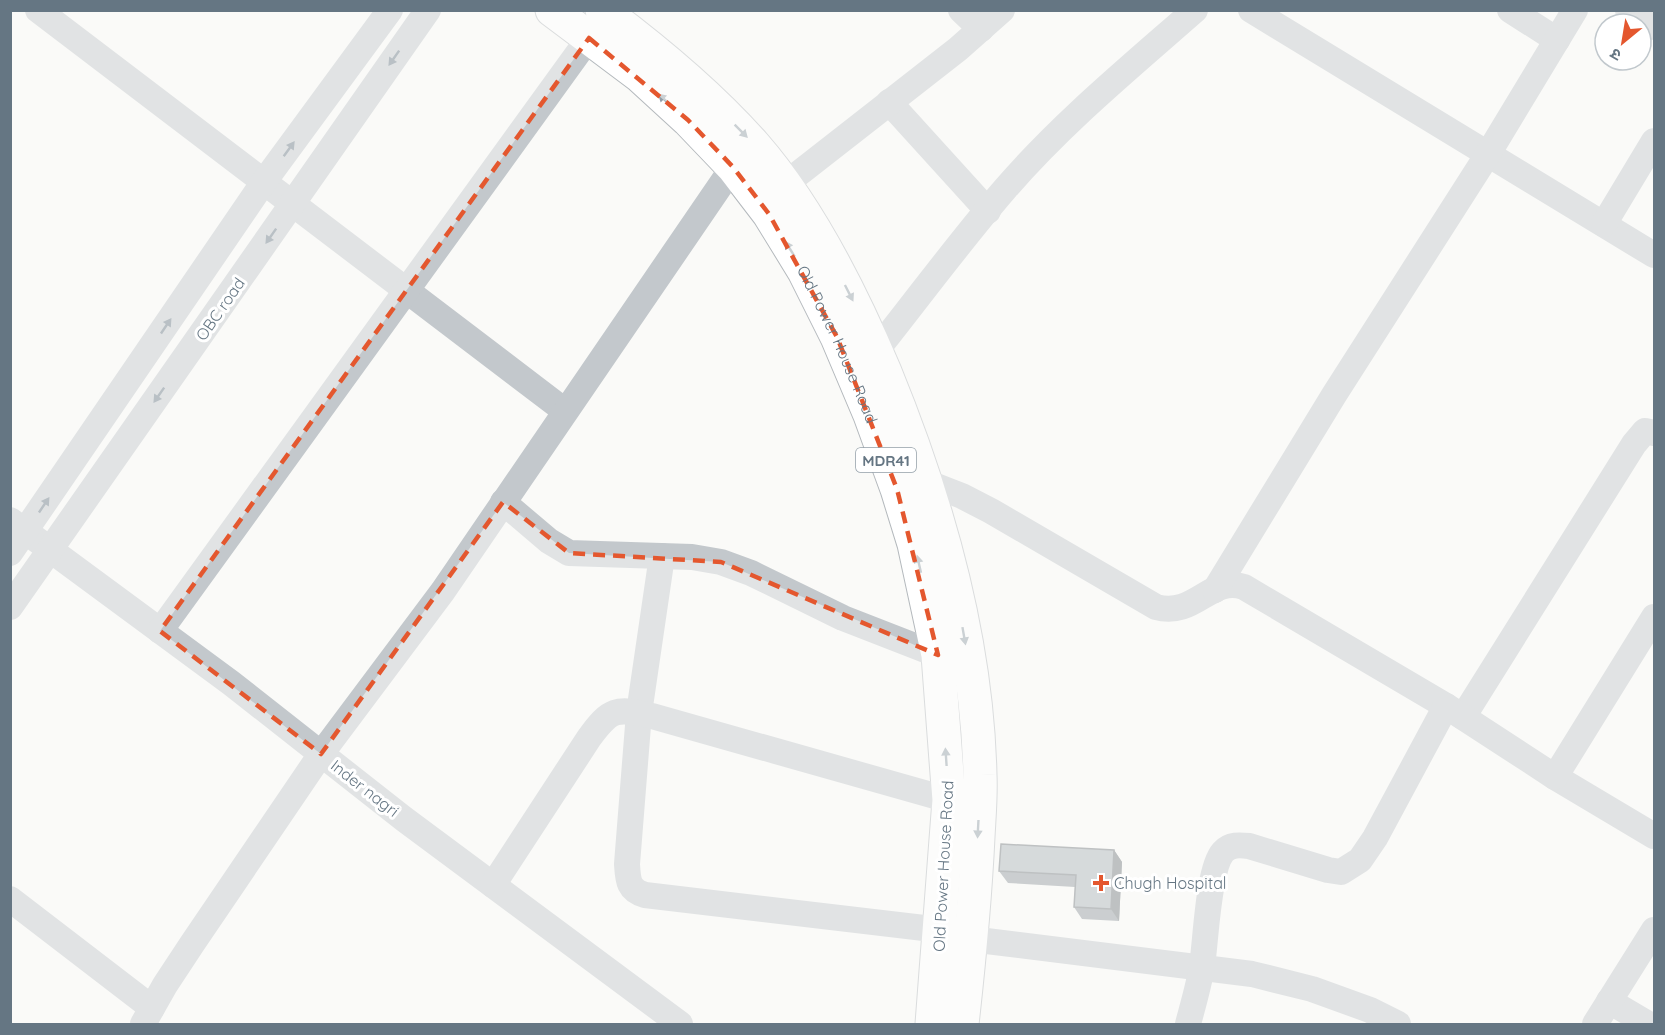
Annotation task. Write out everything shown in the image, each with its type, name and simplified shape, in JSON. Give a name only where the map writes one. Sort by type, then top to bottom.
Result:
[{"type":"highway","name":"Old Power House Road","points":[[552,10],[596,25],[659,53],[756,147],[784,185],[830,256],[865,324],[876,351],[912,486],[914,544],[938,656],[962,1024]]},
{"type":"highway","name":"Old Power House Road","points":[[596,25],[640,76],[733,167],[769,214],[804,270],[837,337],[870,415],[912,486],[948,556],[973,685],[980,775],[975,891],[956,934],[932,1024]]},
{"type":"street","points":[[38,10],[292,206],[565,411]]},
{"type":"street","points":[[10,553],[18,526],[263,183],[390,10]]},
{"type":"street","name":"OBC road","points":[[10,607],[428,10]]},
{"type":"street","points":[[961,10],[981,29]]},
{"type":"street","points":[[784,185],[1002,10]]},
{"type":"street","points":[[876,351],[1023,170],[1087,105],[1195,10]]},
{"type":"street","points":[[1251,10],[1654,255]]},
{"type":"street","points":[[1510,10],[1557,40]]},
{"type":"street","points":[[1215,590],[1334,395],[1488,154],[1575,10]]},
{"type":"street","points":[[1628,10],[1654,27]]},
{"type":"street","points":[[160,631],[596,25]]},
{"type":"street","points":[[889,102],[988,211]]},
{"type":"street","points":[[1604,224],[1654,141]]},
{"type":"street","points":[[10,899],[148,1016],[187,952],[321,754],[442,591],[733,167]]},
{"type":"street","points":[[1188,1024],[1202,968],[1215,867],[1224,851],[1238,845],[1249,846],[1341,872],[1360,860],[1454,711],[1634,444],[1652,427]]},
{"type":"street","points":[[912,486],[962,496],[1156,607],[1166,610],[1180,609],[1229,584],[1244,587],[1454,711],[1556,777],[1654,836]]},
{"type":"street","points":[[503,502],[549,541],[569,554],[693,557],[721,562],[751,573],[843,618],[938,656]]},
{"type":"street","name":"Inder nagri","points":[[18,526],[231,683],[404,819],[680,1024]]},
{"type":"street","points":[[662,556],[639,713],[627,864],[632,890],[645,895],[1252,974],[1312,989],[1367,1017],[1398,1024]]},
{"type":"street","points":[[1556,777],[1654,618]]},
{"type":"street","points":[[493,885],[602,721],[611,713],[627,711],[639,713],[949,800]]},
{"type":"street","points":[[1595,1024],[1654,930]]},
{"type":"street","points":[[1609,1001],[1648,1024]]},
{"type":"highlighted area","points":[[589,38],[688,120],[733,167],[769,214],[837,337],[897,489],[938,655],[721,562],[569,553],[503,502],[321,754],[160,631]]},
{"type":"building","points":[[1001,844],[1114,850],[1111,909],[1074,907],[1076,875],[999,871]]},
{"type":"place","name":"Chugh Hospital","points":[[1101,883]]}]
